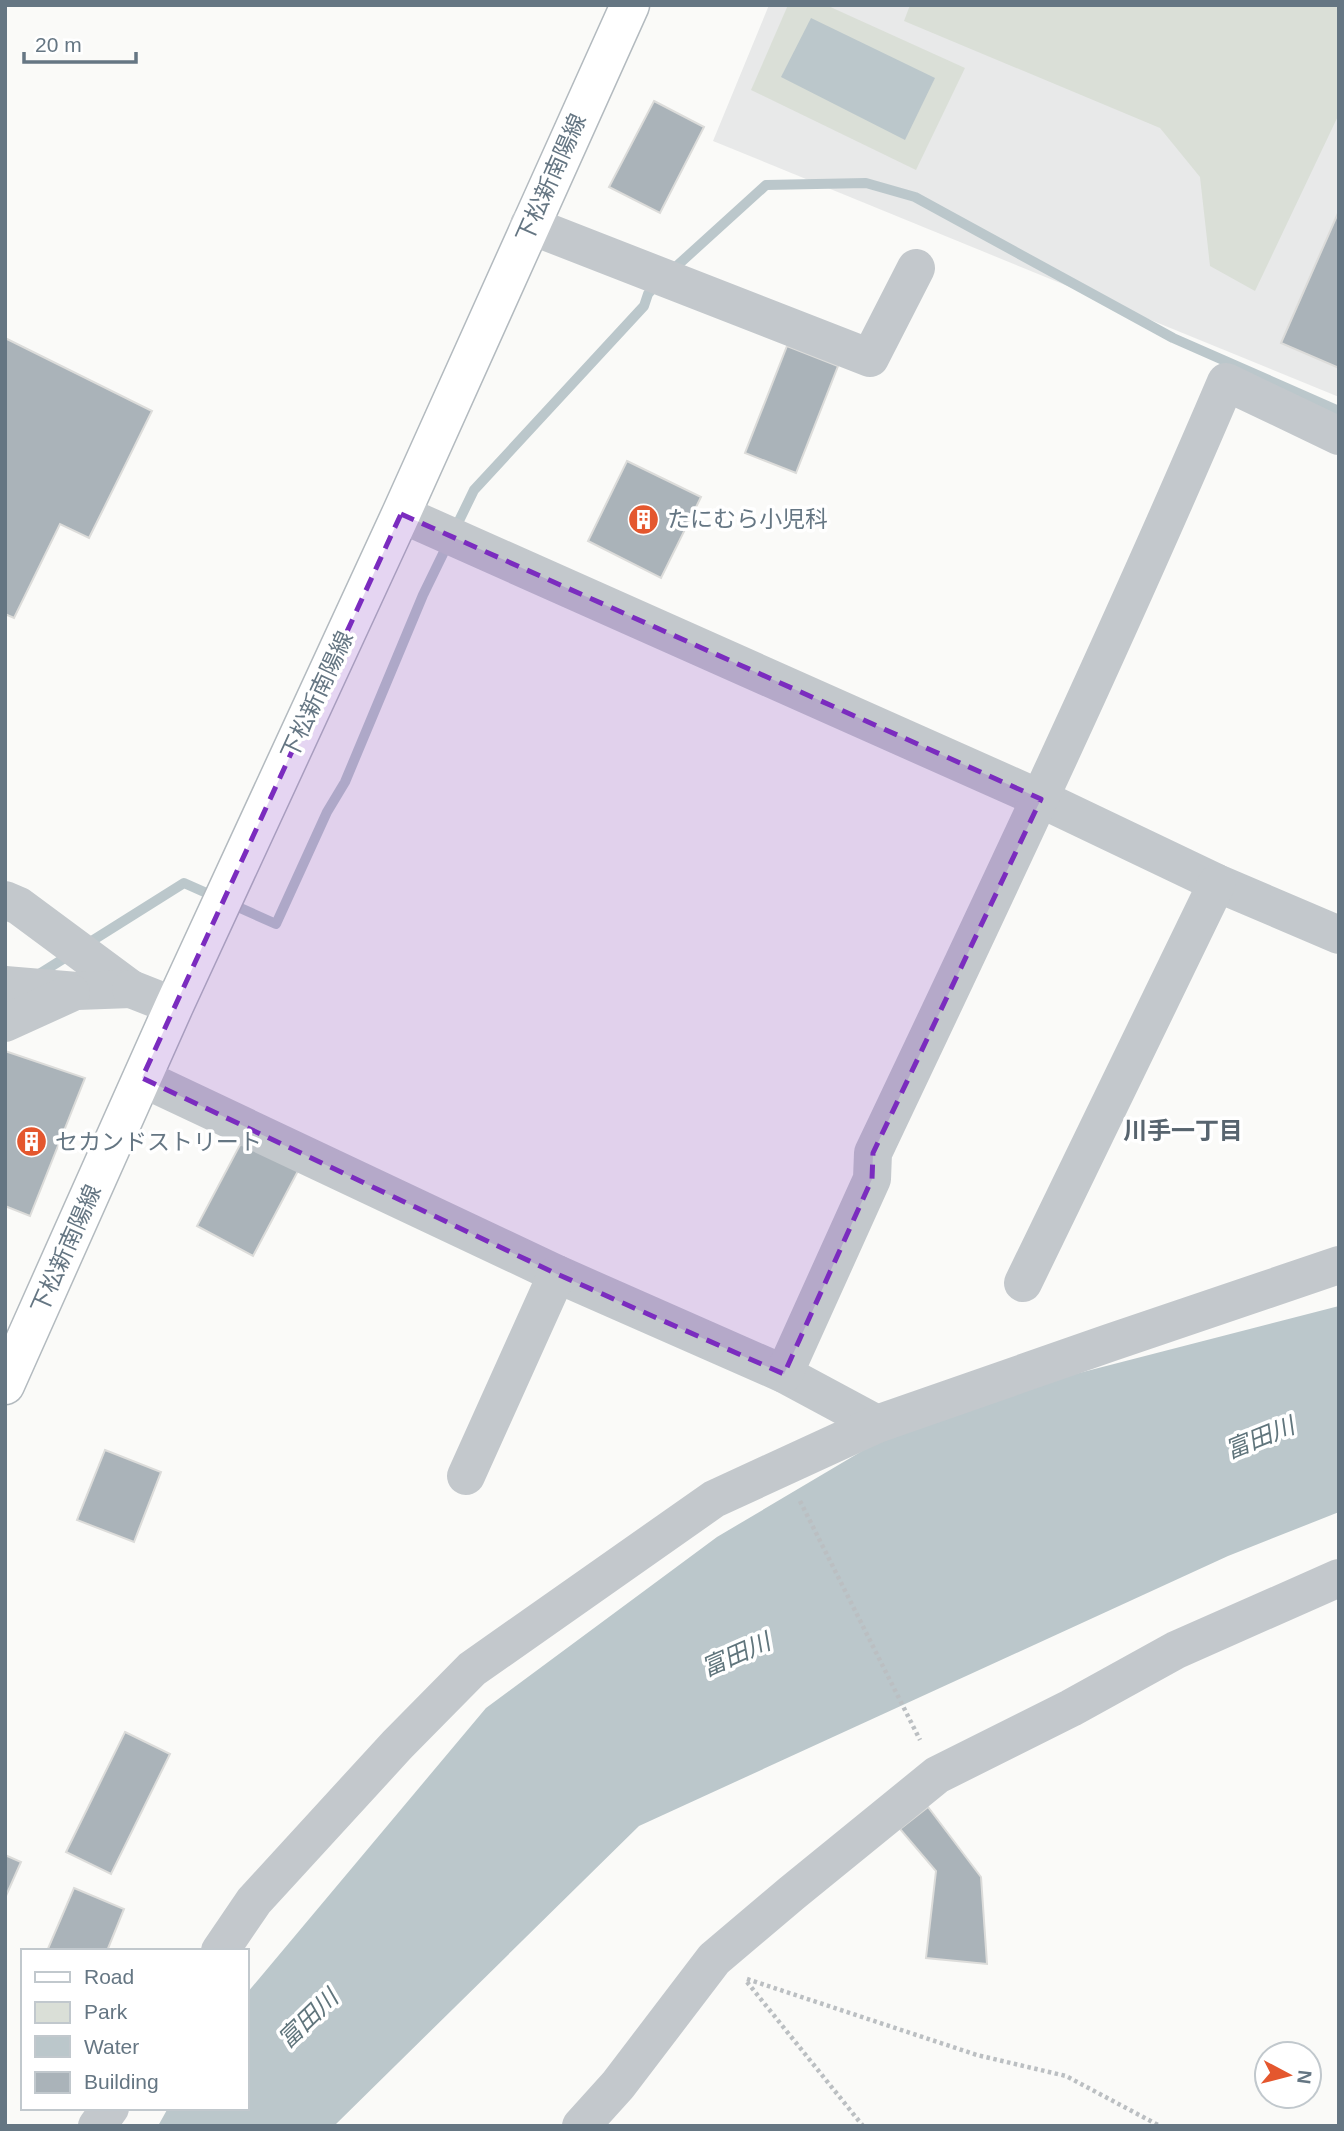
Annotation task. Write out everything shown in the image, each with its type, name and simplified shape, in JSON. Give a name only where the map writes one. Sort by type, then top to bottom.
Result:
[{"type":"main road","name":"下松新南陽線","points":[[5,1384],[174,1006],[401,514],[630,5]]},
{"type":"street","points":[[529,225],[870,358],[916,268]]},
{"type":"street","points":[[784,1374],[872,1179],[873,1153],[1041,799],[1159,539],[1226,382],[1339,436]]},
{"type":"street","points":[[401,514],[1041,799],[1217,883],[1339,934]]},
{"type":"street","points":[[1023,1283],[1217,883]]},
{"type":"street","points":[[5,900],[19,906],[131,989],[174,1006]]},
{"type":"street","points":[[5,985],[77,991],[131,989]]},
{"type":"street","points":[[5,1023],[77,991]]},
{"type":"street","points":[[142,1078],[556,1274],[784,1374],[877,1424]]},
{"type":"street","points":[[221,1949],[254,1902],[397,1745],[472,1669],[714,1499],[877,1424],[1339,1265]]},
{"type":"street","points":[[466,1476],[556,1274]]},
{"type":"street","points":[[581,2126],[618,2085],[714,1959],[937,1775],[1071,1708],[1176,1650],[1339,1578]]},
{"type":"street","points":[[97,2126],[109,2110]]},
{"type":"path","points":[[797,1495],[923,1747]]},
{"type":"path","points":[[863,2126],[744,1978],[977,2055],[1066,2076],[1160,2126]]},
{"type":"highlighted area","points":[[401,514],[1041,799],[873,1153],[872,1179],[784,1374],[557,1274],[142,1078]]},
{"type":"shaded area","points":[[769,5],[1339,5],[1339,397],[713,141]]},
{"type":"green space","points":[[788,5],[826,5],[965,68],[916,170],[751,90]]},
{"type":"green space","points":[[910,5],[1339,5],[1339,114],[1255,291],[1210,266],[1200,177],[1160,128],[904,21]]},
{"type":"water","points":[[811,18],[935,78],[905,140],[781,77]]},
{"type":"water","name":"富田川","points":[[1339,1306],[1339,1512],[1228,1556],[639,1826],[334,2126],[158,2126],[167,2110],[248,2110],[248,1992],[486,1708],[717,1537],[928,1412]]},
{"type":"building","points":[[654,101],[704,127],[660,213],[609,187]]},
{"type":"building","points":[[1339,211],[1339,368],[1281,343]]},
{"type":"building","points":[[5,338],[152,411],[89,538],[60,524],[14,618],[5,614]]},
{"type":"building","points":[[787,346],[838,366],[796,473],[745,453]]},
{"type":"building","name":"たにむら小児科","points":[[627,461],[701,497],[661,578],[588,541]]},
{"type":"building","name":"セカンドストリート","points":[[5,1051],[85,1078],[30,1216],[5,1206]]},
{"type":"building","points":[[242,1141],[298,1171],[253,1256],[197,1226]]},
{"type":"building","points":[[105,1450],[161,1472],[134,1542],[77,1520]]},
{"type":"building","points":[[125,1732],[170,1754],[111,1874],[66,1852]]},
{"type":"building","points":[[928,1807],[981,1877],[987,1964],[926,1958],[936,1871],[900,1829]]},
{"type":"building","points":[[5,1855],[21,1862],[5,1898]]},
{"type":"building","points":[[74,1888],[124,1909],[108,1949],[48,1949]]},
{"type":"waterway","points":[[669,273],[766,185],[866,183],[915,197],[1173,338],[1339,411]]},
{"type":"waterway","points":[[36,976],[184,883],[276,924],[327,812],[345,782],[423,595],[474,490],[644,306],[648,294],[657,283]]},
{"type":"place","name":"たにむら小児科","points":[[644,519]]},
{"type":"place","name":"セカンドストリート","points":[[32,1142]]},
{"type":"district","name":"川手一丁目","points":[[1183,1131]]}]
